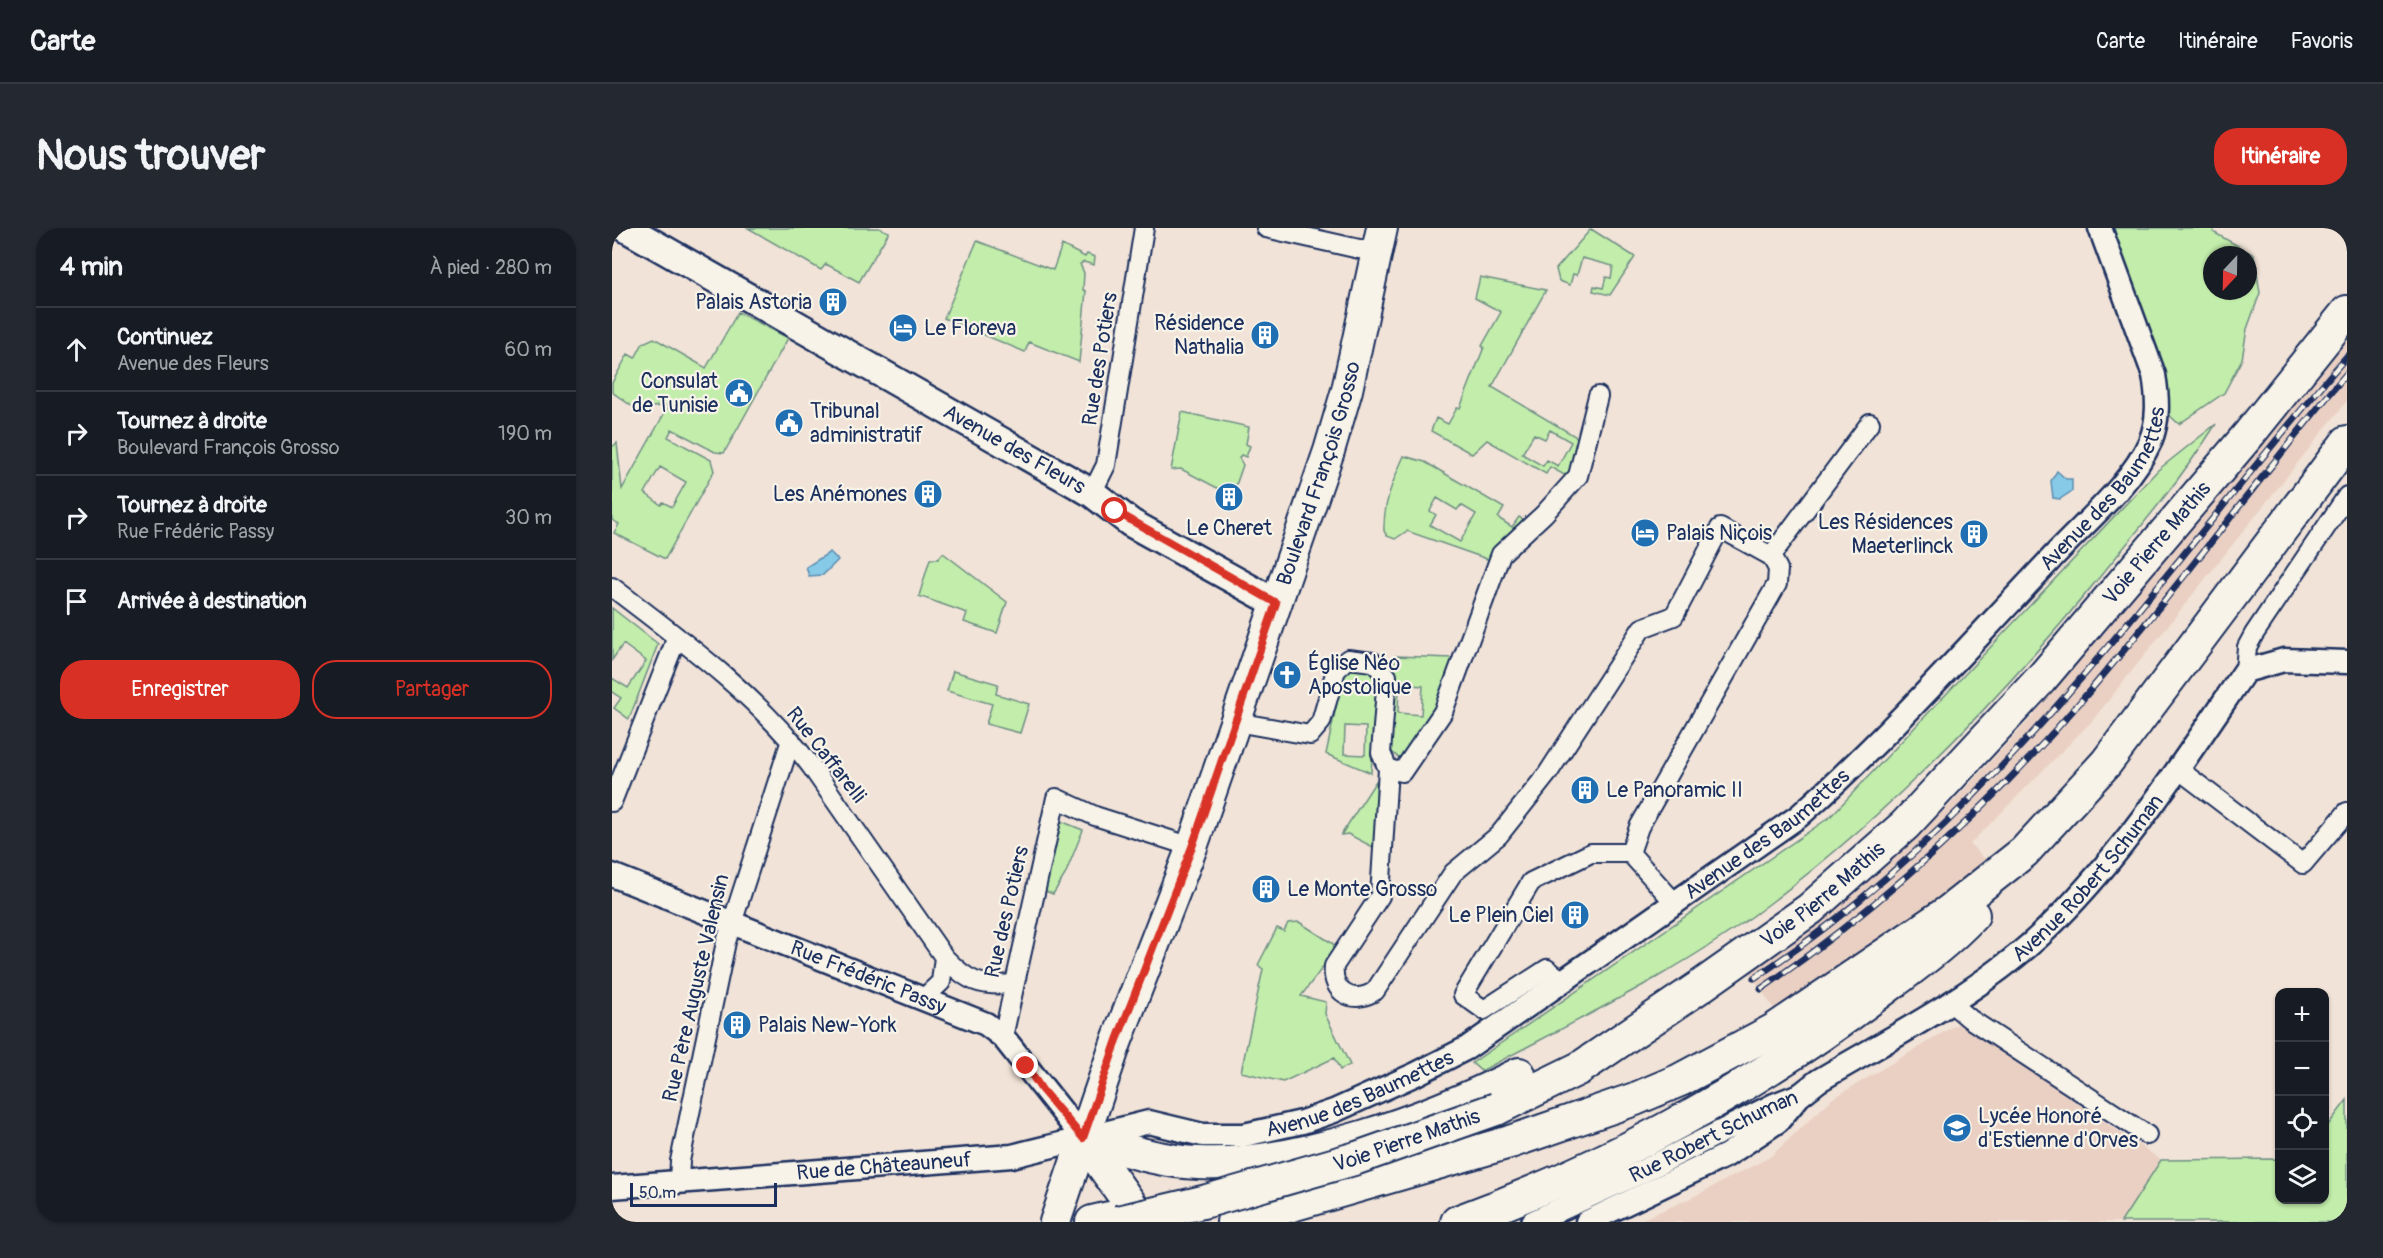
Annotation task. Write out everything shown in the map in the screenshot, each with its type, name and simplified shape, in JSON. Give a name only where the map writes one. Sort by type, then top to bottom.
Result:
[{"type":"highway","name":"Voie Pierre Mathis","points":[[1118,1222],[1207,1201],[1357,1158],[1496,1109],[1580,1068],[1810,909],[1905,825],[2041,679],[2250,434],[2347,312]]},
{"type":"highway","name":"Voie Pierre Mathis","points":[[1233,1222],[1510,1142],[1680,1080],[1774,1030],[1948,912],[2024,852],[2068,807],[2106,763],[2347,442]]},
{"type":"highway","points":[[1457,1222],[1514,1201],[1668,1128],[1736,1089],[1830,1029],[1924,959],[1971,917],[2024,852]]},
{"type":"highway","points":[[1083,1138],[1195,1163],[1236,1164],[1294,1155],[1391,1127],[1489,1089],[1701,986]]},
{"type":"highway","points":[[1083,1138],[1143,1222]]},
{"type":"highway","points":[[1092,1222],[1109,1218],[1128,1222]]},
{"type":"main road","name":"Avenue des Fleurs","points":[[626,228],[1092,493],[1131,523],[1276,603]]},
{"type":"main road","name":"Boulevard François Grosso","points":[[1055,1222],[1117,1040],[1192,847],[1342,409],[1379,240]]},
{"type":"street","name":"Rue des Potiers","points":[[1092,493],[1106,465],[1143,228]]},
{"type":"street","points":[[1266,228],[1379,240]]},
{"type":"street","name":"Avenue des Baumettes","points":[[1083,1138],[1149,1122],[1181,1132],[1226,1136],[1244,1135],[1302,1122],[1406,1079],[1467,1048],[1799,816],[1831,788],[1958,658],[2126,478],[2150,441],[2157,418],[2158,398],[2154,375],[2100,228]]},
{"type":"street","points":[[1388,769],[1402,772],[1443,712],[1501,555],[1544,514],[1578,476],[1598,396]]},
{"type":"street","points":[[1771,555],[1870,423]]},
{"type":"street","points":[[2347,496],[2254,634],[2247,647],[2245,671],[2284,660],[2347,662]]},
{"type":"street","points":[[1236,722],[1302,735],[1312,734],[1321,722],[1336,670],[1348,659],[1373,662],[1387,676],[1381,753],[1388,769],[1380,896],[1340,956],[1333,978],[1342,994],[1356,998],[1366,997],[1375,991],[1453,873],[1499,835],[1548,773],[1642,628],[1674,616],[1720,528],[1771,555],[1778,569],[1777,584],[1639,827],[1630,853]]},
{"type":"street","name":"Rue Caffarelli","points":[[612,587],[733,684],[791,740],[944,957],[960,973],[975,982],[988,985],[1013,984]]},
{"type":"street","points":[[612,802],[677,637]]},
{"type":"street","name":"Avenue Robert Schuman","points":[[1799,1096],[1818,1081],[1951,1003],[1992,974],[2054,922],[2091,882],[2178,769],[2245,671]]},
{"type":"street","name":"Rue Père Auguste Valensin","points":[[679,1181],[680,1161],[731,922],[791,740]]},
{"type":"street","points":[[2178,769],[2303,864],[2347,812]]},
{"type":"street","name":"Rue des Potiers","points":[[1003,1037],[1056,798],[1095,816],[1192,847]]},
{"type":"street","points":[[1563,981],[1547,969],[1484,1010],[1463,996],[1531,882],[1591,853],[1630,853],[1674,902]]},
{"type":"street","name":"Rue Frédéric Passy","points":[[612,875],[986,1024],[1003,1037],[1083,1138]]},
{"type":"street","points":[[924,998],[941,981],[944,957]]},
{"type":"street","points":[[1951,1003],[1970,1019],[2147,1135]]},
{"type":"street","name":"Rue Robert Schuman","points":[[1533,1222],[1643,1171],[1774,1105],[1799,1096]]},
{"type":"street","name":"Rue Robert Schuman","points":[[1587,1222],[1727,1155],[1778,1121],[1799,1096]]},
{"type":"street","name":"Rue de Châteauneuf","points":[[612,1187],[1012,1156],[1083,1138]]},
{"type":"shaded area","points":[[2347,332],[2347,401],[2092,721],[1970,844],[1986,860],[1949,892],[1778,1015],[1748,970],[1863,882],[1948,807],[2030,719]]},
{"type":"shaded area","name":"Lycée Honoré d'Estienne d'Orves","points":[[1959,1023],[2161,1160],[2121,1222],[1636,1222],[1691,1198],[1770,1157],[1832,1099]]},
{"type":"green space","points":[[748,228],[879,228],[889,232],[859,282],[826,264],[821,270]]},
{"type":"green space","points":[[2109,228],[2215,228],[2213,232],[2238,246],[2203,246],[2203,300],[2257,300],[2257,274],[2260,293],[2247,329],[2242,359],[2224,393],[2179,424],[2169,415],[2167,376]]},
{"type":"green space","points":[[1591,229],[1635,257],[1610,295],[1593,291],[1594,286],[1603,288],[1606,277],[1611,278],[1613,266],[1582,258],[1577,275],[1573,274],[1570,285],[1559,281],[1556,269]]},
{"type":"green space","points":[[977,241],[1053,270],[1062,245],[1085,257],[1087,254],[1095,257],[1094,265],[1084,262],[1080,264],[1084,273],[1083,290],[1086,291],[1079,362],[1029,342],[1025,352],[944,318]]},
{"type":"green space","points":[[1480,277],[1546,290],[1492,387],[1580,439],[1568,477],[1550,467],[1546,474],[1487,440],[1472,454],[1431,431],[1436,418],[1448,424],[1457,408],[1460,408],[1484,347],[1482,346],[1501,312],[1475,298]],"holes":[[[1550,430],[1571,442],[1558,466],[1547,460],[1543,466],[1522,454],[1534,434],[1545,439]]]},
{"type":"green space","points":[[738,312],[788,338],[724,453],[715,452],[672,429],[668,437],[711,460],[714,471],[665,559],[614,533],[619,524],[612,520],[612,447],[617,443],[622,489],[669,405],[636,409],[612,392],[612,383],[628,354],[635,358],[643,343],[654,338],[706,368]],"holes":[[[660,467],[686,482],[672,507],[663,502],[661,505],[645,493]]]},
{"type":"green space","points":[[1182,412],[1249,427],[1246,444],[1250,446],[1246,457],[1241,455],[1239,458],[1243,465],[1235,488],[1231,487],[1227,493],[1181,469],[1171,470]]},
{"type":"green space","points":[[2216,424],[2145,522],[2023,667],[1984,710],[1902,792],[1859,831],[1769,904],[1665,973],[1481,1071],[1472,1063],[1830,817],[2158,470]]},
{"type":"green space","points":[[1404,456],[1425,462],[1504,508],[1498,518],[1512,527],[1519,517],[1524,520],[1512,530],[1490,560],[1407,531],[1395,539],[1387,536],[1384,531],[1384,521],[1389,492]],"holes":[[[1437,498],[1457,510],[1461,505],[1476,514],[1460,542],[1430,525],[1436,515],[1430,511]]]},
{"type":"green space","points":[[943,553],[1007,602],[997,633],[964,622],[967,613],[919,596],[930,559],[938,559]]},
{"type":"green space","points":[[612,608],[658,644],[629,719],[614,708],[621,698],[612,692],[612,678],[628,688],[646,661],[623,644],[612,660]]},
{"type":"green space","points":[[1395,656],[1453,658],[1440,701],[1403,756],[1398,757],[1392,752],[1390,744]],"holes":[[[1399,684],[1423,686],[1421,715],[1398,713]]]},
{"type":"green space","points":[[1363,666],[1378,677],[1371,773],[1326,754],[1342,679],[1351,668]],"holes":[[[1345,726],[1366,727],[1365,755],[1344,754]]]},
{"type":"green space","points":[[953,671],[998,684],[996,694],[1029,704],[1020,733],[986,724],[992,704],[947,691]]},
{"type":"green space","points":[[1376,781],[1377,850],[1375,851],[1373,847],[1348,834],[1341,835]]},
{"type":"green space","points":[[1063,822],[1083,830],[1065,875],[1053,894],[1040,889],[1053,827]]},
{"type":"green space","points":[[1299,922],[1338,947],[1301,996],[1326,1002],[1325,1014],[1350,1065],[1340,1070],[1334,1058],[1283,1082],[1241,1072],[1263,969],[1258,965],[1277,928],[1284,931],[1288,923]]},
{"type":"green space","points":[[2347,1100],[2347,1222],[2121,1222],[2161,1160],[2275,1159],[2275,1204],[2329,1204],[2329,1124]]},
{"type":"water","points":[[2057,471],[2066,479],[2072,479],[2072,491],[2060,499],[2053,498],[2051,481]]},
{"type":"water","points":[[830,552],[838,560],[823,575],[809,576],[806,567]]},
{"type":"railway","points":[[1754,978],[1842,915],[1923,844],[2000,769],[2142,606],[2347,356]]},
{"type":"railway","points":[[1761,989],[1805,958],[1890,891],[2008,780],[2115,661],[2347,373]]},
{"type":"place","name":"Palais Astoria","points":[[833,302]]},
{"type":"place","name":"Le Floreva","points":[[903,328]]},
{"type":"place","name":"Résidence Nathalia","points":[[1265,335]]},
{"type":"place","name":"Consulat de Tunisie","points":[[739,393]]},
{"type":"place","name":"Tribunal administratif","points":[[789,423]]},
{"type":"place","name":"Les Anémones","points":[[928,494]]},
{"type":"place","name":"Le Cheret","points":[[1229,497]]},
{"type":"place","name":"Palais Niçois","points":[[1645,533]]},
{"type":"place","name":"Les Résidences Maeterlinck","points":[[1974,534]]},
{"type":"place","name":"Église Néo Apostolique","points":[[1287,675]]},
{"type":"place","name":"Le Panoramic II","points":[[1585,790]]},
{"type":"place","name":"Le Monte Grosso","points":[[1266,889]]},
{"type":"place","name":"Le Plein Ciel","points":[[1575,915]]},
{"type":"place","name":"Palais New-York","points":[[737,1025]]},
{"type":"place","name":"Lycée Honoré d'Estienne d'Orves","points":[[1957,1128]]},
{"type":"route","points":[[1026,1066],[1042,1090],[1083,1138],[1117,1040],[1192,847],[1276,603],[1131,523],[1115,511]]}]
